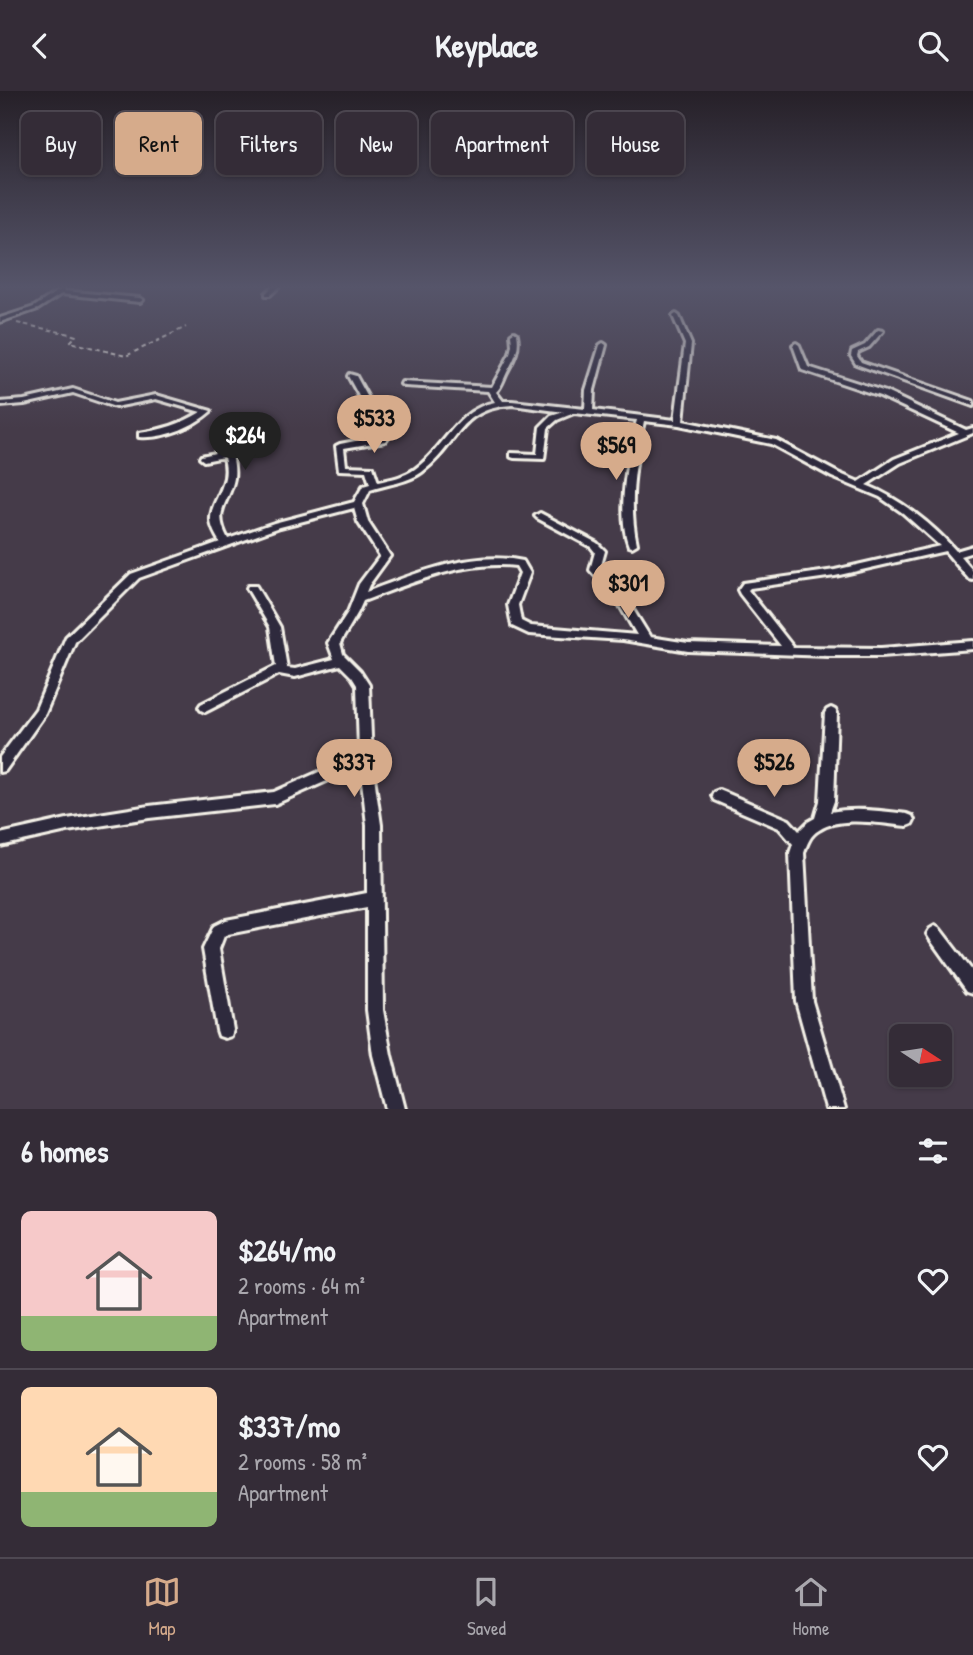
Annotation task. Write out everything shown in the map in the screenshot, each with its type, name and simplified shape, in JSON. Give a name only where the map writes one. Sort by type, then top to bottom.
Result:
[{"type":"street","points":[[405,384],[467,386],[493,390],[500,384],[503,372],[511,363],[516,343],[514,334]]},
{"type":"street","points":[[679,423],[688,344],[684,334]]},
{"type":"street","points":[[878,334],[867,346],[855,351],[854,356],[858,363],[973,404]]},
{"type":"street","points":[[589,412],[590,390],[603,345]]},
{"type":"street","points":[[796,345],[805,368],[883,394],[969,431]]},
{"type":"street","points":[[352,376],[385,436],[340,446],[342,468],[370,469],[375,485]]},
{"type":"street","points":[[493,390],[499,403]]},
{"type":"street","points":[[0,404],[24,402],[73,391],[115,405],[156,397],[207,411],[155,435],[142,435]]},
{"type":"street","points":[[396,1109],[382,1055],[375,1010],[374,825],[366,752],[363,685],[360,676],[341,661],[335,652],[334,643],[360,598],[364,584],[385,556],[363,522],[358,504],[363,491],[412,475],[435,457],[468,415],[483,406],[499,403],[679,423],[773,442],[835,475],[861,484],[906,511],[951,551],[973,577]]},
{"type":"street","points":[[514,455],[541,457],[544,427],[554,418],[575,410]]},
{"type":"street","points":[[632,544],[628,532],[632,459],[641,419]]},
{"type":"street","points":[[861,484],[897,461],[969,431]]},
{"type":"street","points":[[204,458],[229,455],[231,464],[226,494],[216,514],[217,525],[225,543]]},
{"type":"street","points":[[0,767],[41,711],[56,681],[65,649],[79,629],[135,576],[277,525],[358,504]]},
{"type":"street","points":[[540,516],[594,545],[600,551],[595,570],[620,597],[645,638]]},
{"type":"street","points":[[789,649],[761,611],[744,595],[743,590],[747,585],[973,549]]},
{"type":"street","points":[[360,598],[448,569],[505,560],[519,563],[525,573],[513,605],[516,623],[529,631],[645,638],[688,647],[868,653],[973,645]]},
{"type":"street","points":[[252,588],[275,627],[280,644],[280,669]]},
{"type":"street","points":[[205,707],[280,669],[295,673],[341,661]]},
{"type":"street","points":[[821,821],[827,801],[831,713]]},
{"type":"street","points":[[0,840],[67,825],[149,812],[275,798],[342,768],[366,752]]},
{"type":"street","points":[[719,796],[784,824],[799,841]]},
{"type":"street","points":[[835,1109],[804,1001],[799,935],[799,841],[803,833],[821,821],[845,815],[907,820]]},
{"type":"street","points":[[225,1030],[211,949],[219,931],[226,927],[375,898]]},
{"type":"street","points":[[935,934],[973,985]]},
{"type":"path","points":[[67,334],[76,336],[69,342],[126,356],[173,334]]}]
